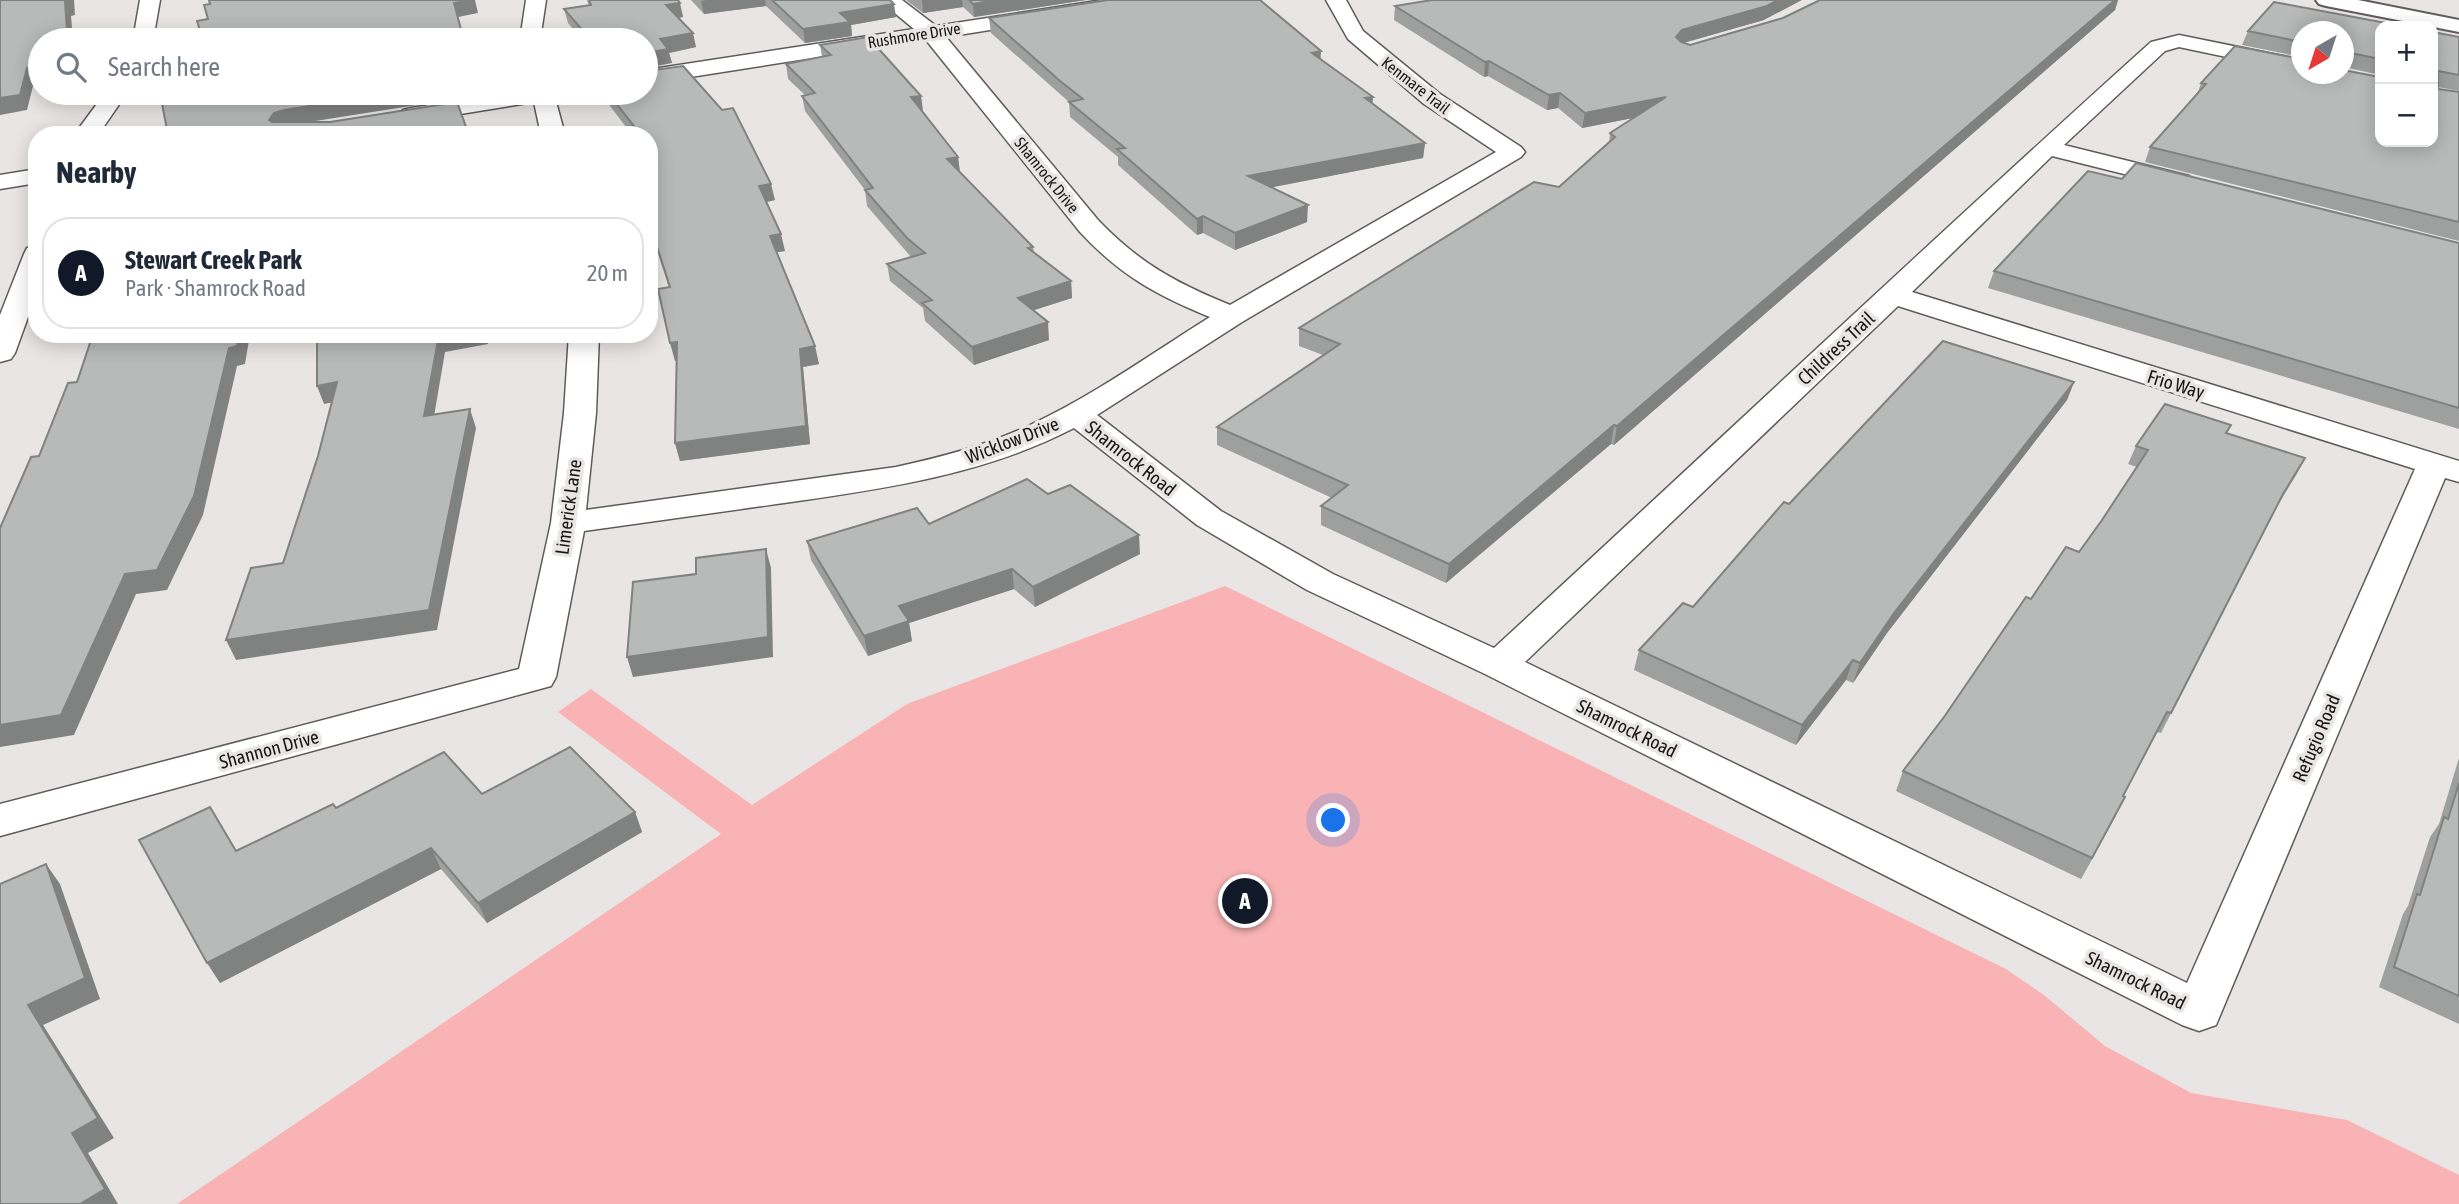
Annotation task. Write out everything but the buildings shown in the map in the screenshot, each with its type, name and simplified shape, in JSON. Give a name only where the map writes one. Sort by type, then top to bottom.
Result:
[{"type":"main road","points":[[2326,0],[2459,26]]},
{"type":"street","points":[[145,28],[150,0]]},
{"type":"street","points":[[532,28],[536,0]]},
{"type":"street","name":"Shamrock Drive","points":[[889,0],[931,32],[1089,226],[1117,254],[1141,274],[1170,290],[1232,316]]},
{"type":"street","name":"Rushmore Drive","points":[[658,75],[1141,0]]},
{"type":"street","name":"Kenmare Trail","points":[[1336,0],[1355,35],[1432,99],[1513,152]]},
{"type":"street","name":"Childress Trail","points":[[1499,665],[1893,295],[1974,215],[2158,46],[2179,41],[2291,65]]},
{"type":"street","points":[[92,126],[107,105]]},
{"type":"street","points":[[384,120],[473,105]]},
{"type":"street","points":[[547,105],[551,126]]},
{"type":"street","points":[[2049,148],[2207,188]]},
{"type":"street","name":"Wicklow Drive","points":[[568,523],[896,477],[945,466],[1039,433],[1076,414],[1232,316],[1513,152]]},
{"type":"street","points":[[0,182],[28,177]]},
{"type":"street","points":[[0,353],[28,278]]},
{"type":"street","name":"Frio Way","points":[[1893,295],[2446,468]]},
{"type":"street","name":"Limerick Lane","points":[[537,677],[568,523],[580,412],[584,343]]},
{"type":"street","name":"Shamrock Road","points":[[1076,414],[1209,518],[1320,582],[1499,665],[2199,1011]]},
{"type":"street","name":"Refugio Road","points":[[2199,1011],[2446,468]]},
{"type":"street","name":"Shannon Drive","points":[[0,820],[537,677]]},
{"type":"shaded area","points":[[1225,586],[2006,969],[2044,995],[2105,1046],[2191,1093],[2347,1120],[2459,1175],[2459,1204],[177,1204],[721,834],[558,712],[591,689],[752,805],[907,704]]},
{"type":"place","name":"Stewart Creek Park","points":[[1245,901]]}]
